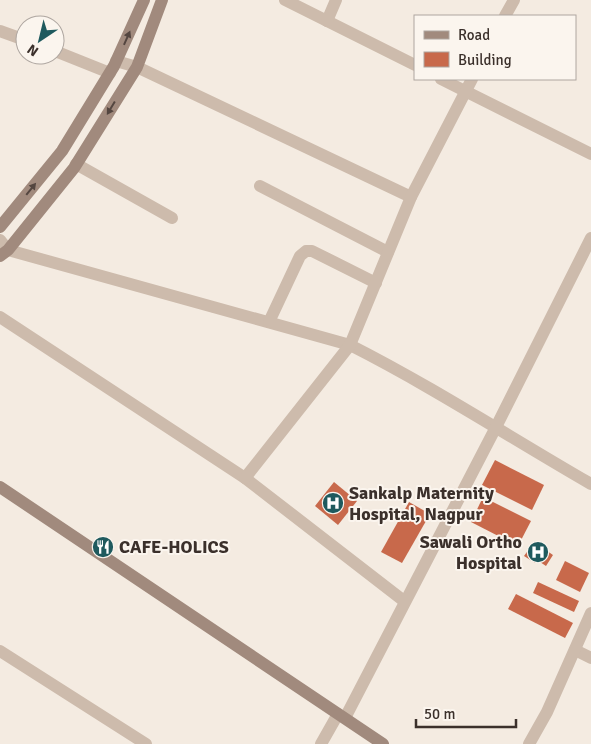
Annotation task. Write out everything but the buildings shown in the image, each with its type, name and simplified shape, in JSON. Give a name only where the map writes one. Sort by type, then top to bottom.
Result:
[{"type":"street","points":[[0,227],[62,151],[110,73],[144,0]]},
{"type":"street","points":[[162,0],[137,67],[76,164],[3,249],[350,345],[401,370],[495,429],[591,484]]},
{"type":"street","points":[[285,0],[414,65]]},
{"type":"street","points":[[327,21],[336,0]]},
{"type":"street","points":[[506,15],[514,0]]},
{"type":"street","points":[[0,31],[15,36]]},
{"type":"street","points":[[65,55],[110,73]]},
{"type":"street","points":[[116,61],[137,67],[411,196]]},
{"type":"street","points":[[443,80],[591,154]]},
{"type":"street","points":[[244,478],[350,345],[411,196],[471,80]]},
{"type":"street","points":[[76,164],[172,218]]},
{"type":"street","points":[[260,186],[388,252]]},
{"type":"street","points":[[321,744],[341,716],[404,602],[586,261],[591,238]]},
{"type":"street","points":[[268,322],[300,256],[306,251],[312,250],[376,282]]},
{"type":"street","points":[[0,317],[244,478],[404,602]]},
{"type":"street","points":[[0,487],[383,744]]},
{"type":"street","points":[[529,744],[548,712],[591,613]]},
{"type":"street","points":[[575,650],[591,658]]},
{"type":"street","points":[[0,651],[146,744]]},
{"type":"place","name":"Sankalp Maternity Hospital, Nagpur","points":[[333,503]]},
{"type":"place","name":"CAFE-HOLICS","points":[[103,547]]},
{"type":"place","name":"Sawali Ortho Hospital","points":[[538,552]]}]
